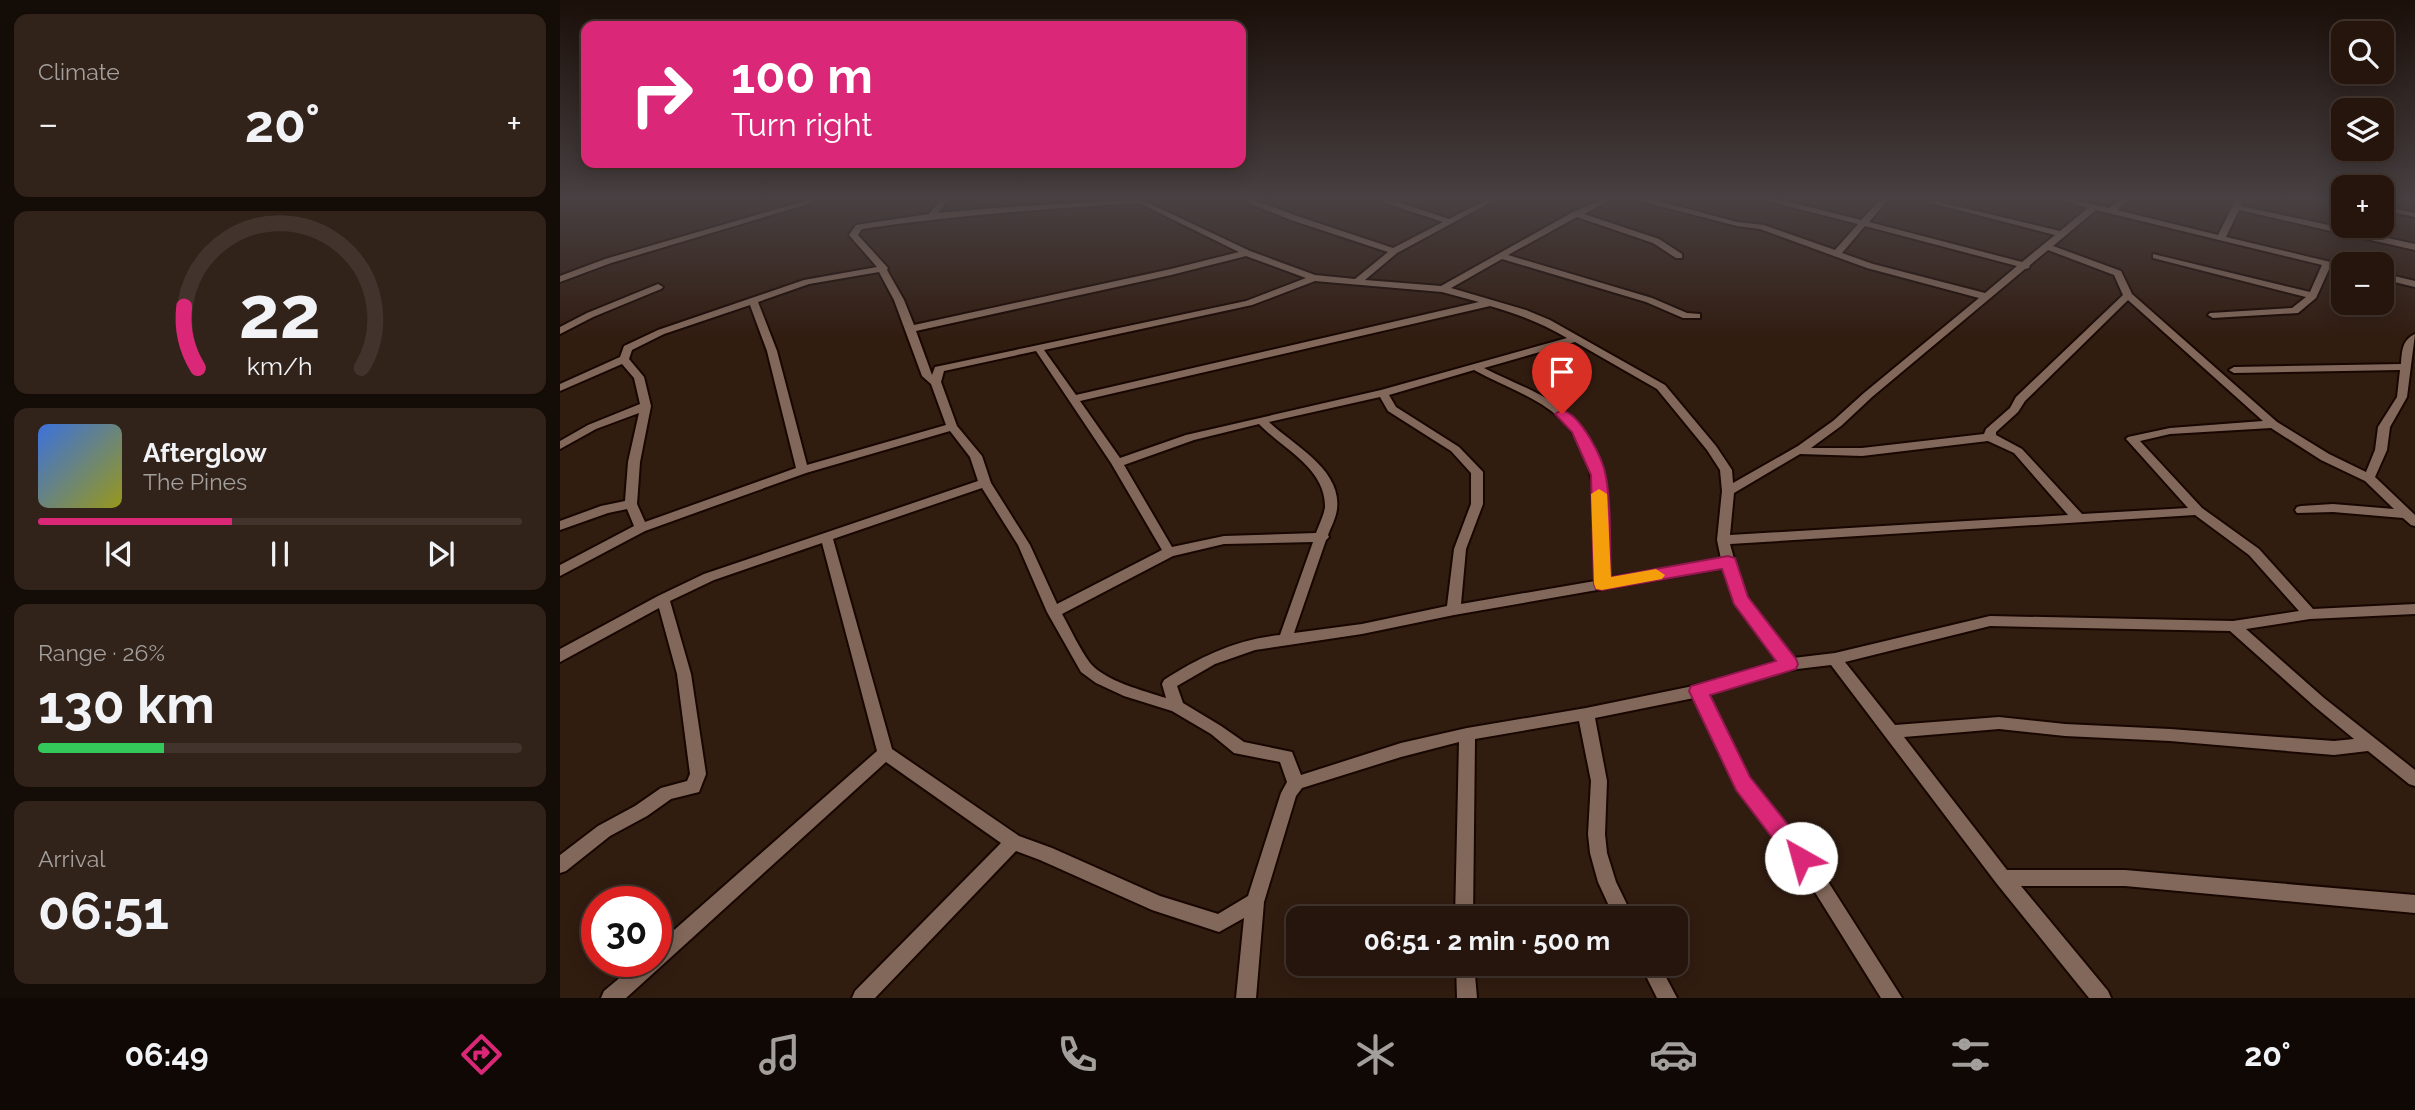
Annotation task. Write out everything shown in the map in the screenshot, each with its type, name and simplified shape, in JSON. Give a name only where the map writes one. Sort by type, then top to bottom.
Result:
[{"type":"street","points":[[560,279],[661,246]]},
{"type":"street","points":[[866,246],[884,268],[927,376],[936,383]]},
{"type":"street","points":[[1232,246],[1314,278],[1443,289],[1535,317],[1661,387],[1712,448],[1726,470],[1728,491],[1723,540],[1740,599],[1789,664]]},
{"type":"street","points":[[1378,246],[1394,251]]},
{"type":"street","points":[[1356,283],[1394,251],[1404,246]]},
{"type":"street","points":[[1443,289],[1520,246]]},
{"type":"street","points":[[1663,246],[1679,256]]},
{"type":"street","points":[[1813,246],[1988,297]]},
{"type":"street","points":[[1836,254],[1843,246]]},
{"type":"street","points":[[1948,246],[2026,267]]},
{"type":"street","points":[[2252,246],[2331,265]]},
{"type":"street","points":[[1728,491],[1801,451],[1848,417],[1868,395],[2048,247],[2118,273],[2128,296],[2273,424],[2326,457],[2369,478],[2411,518]]},
{"type":"street","points":[[910,329],[1247,253]]},
{"type":"street","points":[[1502,256],[1649,300],[1686,316],[1698,316]]},
{"type":"street","points":[[2156,256],[2313,296]]},
{"type":"street","points":[[2213,314],[2295,311],[2313,296],[2327,264]]},
{"type":"street","points":[[560,388],[624,359],[628,348],[640,341],[807,282],[884,268]]},
{"type":"street","points":[[1296,783],[1286,757],[1240,748],[1177,707],[1129,692],[1101,679],[1086,668],[1054,612],[1024,545],[985,483],[976,456],[952,427],[936,383],[939,369],[1249,303],[1314,278]]},
{"type":"street","points":[[2394,279],[2415,284]]},
{"type":"street","points":[[560,331],[590,315],[658,287]]},
{"type":"street","points":[[1990,437],[1990,431],[2014,410],[2020,399],[2128,296]]},
{"type":"street","points":[[753,300],[772,351],[802,470]]},
{"type":"street","points":[[1073,399],[1492,303]]},
{"type":"street","points":[[2369,478],[2381,450],[2384,427],[2402,397],[2409,345],[2415,337]]},
{"type":"street","points":[[1117,463],[1190,437],[1383,393],[1577,338]]},
{"type":"street","points":[[1039,349],[1117,463],[1169,552]]},
{"type":"street","points":[[624,359],[639,377],[646,407],[634,462],[631,504],[641,528]]},
{"type":"street","points":[[2234,370],[2405,367]]},
{"type":"street","points":[[1478,368],[1562,414],[1579,431],[1598,475],[1602,584]]},
{"type":"street","points":[[1383,393],[1392,409],[1455,449],[1477,472],[1477,505],[1461,549],[1454,610]]},
{"type":"street","points":[[560,446],[592,426],[646,407]]},
{"type":"street","points":[[1261,420],[1278,439],[1315,465],[1323,474],[1332,499],[1323,537],[1285,640]]},
{"type":"street","points":[[2273,424],[2170,432],[2132,439],[2197,511],[2254,552],[2310,614]]},
{"type":"street","points":[[560,571],[641,528],[802,470],[952,427]]},
{"type":"street","points":[[1801,451],[1861,452],[1990,437],[2018,451],[2079,519]]},
{"type":"street","points":[[560,656],[663,599],[709,577],[985,483]]},
{"type":"street","points":[[560,526],[605,509],[631,504]]},
{"type":"street","points":[[2301,510],[2333,508],[2411,518]]},
{"type":"street","points":[[1723,540],[2197,511]]},
{"type":"street","points":[[1054,612],[1169,552],[1224,540],[1323,537]]},
{"type":"street","points":[[827,539],[886,753],[1013,842],[1158,904],[1219,923],[1255,902]]},
{"type":"street","points":[[1177,707],[1169,684],[1183,674],[1206,661],[1285,640],[1362,629],[1454,610],[1728,562]]},
{"type":"street","points":[[560,865],[604,831],[667,793],[693,787],[698,774],[684,674],[663,599]]},
{"type":"street","points":[[1246,998],[1255,902],[1289,793],[1296,783],[1401,750],[1467,734],[1587,714],[1698,691],[1789,664],[1835,659],[1990,621],[2233,626],[2310,614],[2409,609],[2415,620]]},
{"type":"street","points":[[2233,626],[2415,779]]},
{"type":"street","points":[[1835,659],[2003,878],[2101,998]]},
{"type":"street","points":[[1698,691],[1743,783],[1814,874],[1892,998]]},
{"type":"street","points":[[1587,714],[1586,730],[1598,772],[1600,814],[1597,842],[1606,883],[1618,906]]},
{"type":"street","points":[[1893,732],[1999,723],[2334,748],[2371,744]]},
{"type":"street","points":[[1464,906],[1467,734]]},
{"type":"street","points":[[672,945],[886,753]]},
{"type":"street","points":[[862,998],[1013,842]]},
{"type":"street","points":[[2003,878],[2125,878],[2415,904]]},
{"type":"street","points":[[1466,976],[1467,998]]},
{"type":"street","points":[[1655,976],[1667,998]]},
{"type":"street","points":[[611,998],[635,977]]},
{"type":"slow traffic","points":[[1599,494],[1602,584],[1656,575]]},
{"type":"route","points":[[1562,414],[1579,431],[1598,475],[1602,584],[1728,562],[1740,599],[1789,664],[1698,691],[1743,783],[1801,858]]}]
